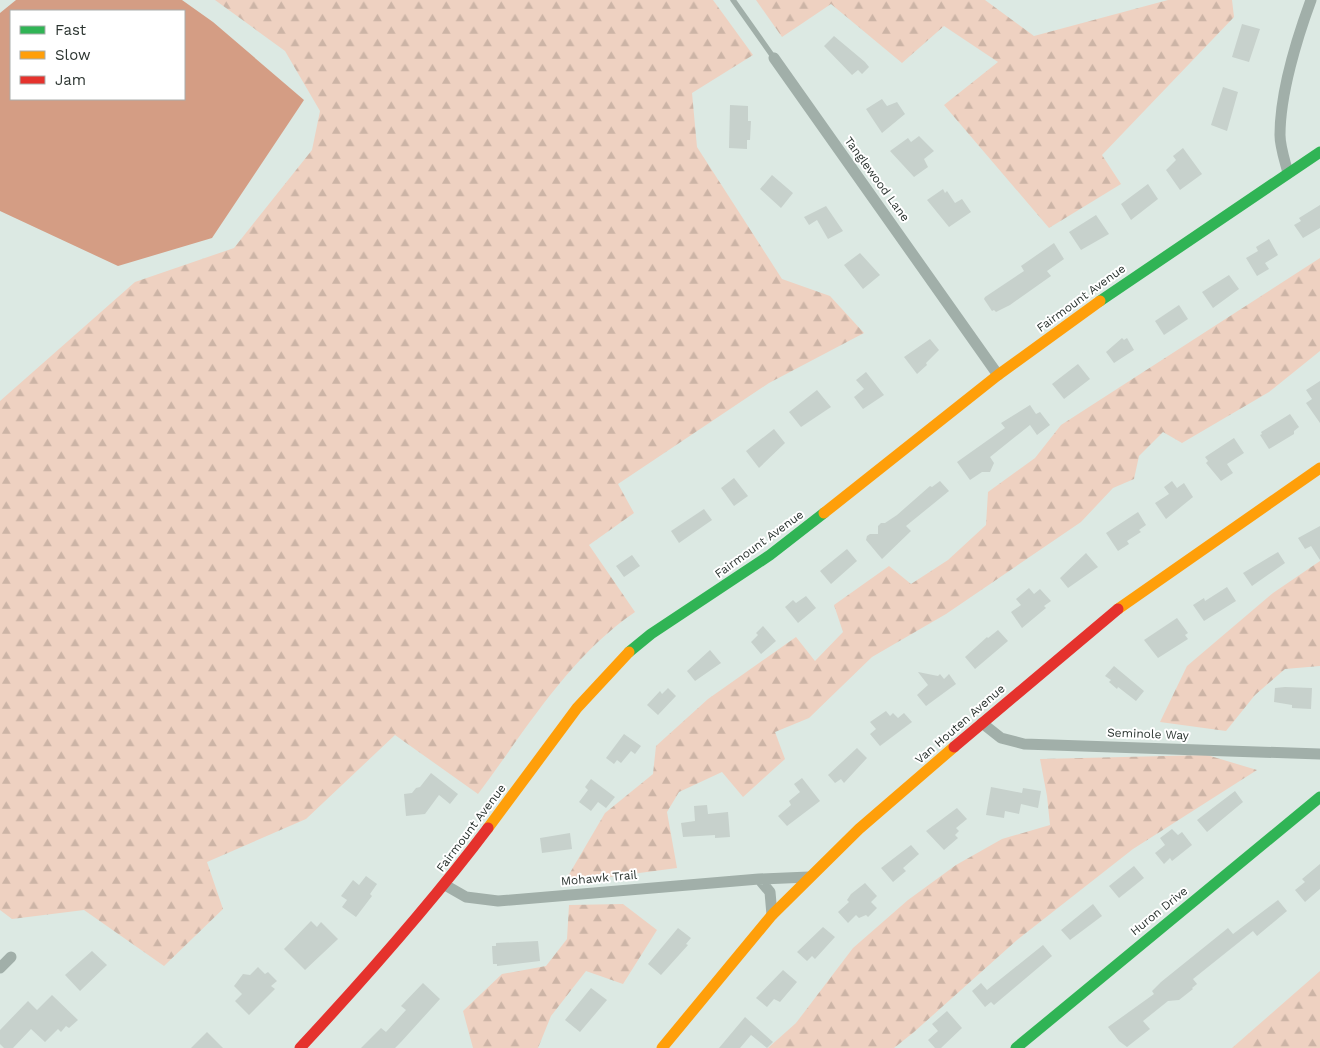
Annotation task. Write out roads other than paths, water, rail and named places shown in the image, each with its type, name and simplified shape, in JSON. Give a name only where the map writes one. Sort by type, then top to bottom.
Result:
[{"type":"main road","name":"Fairmount Avenue","points":[[300,1048],[362,981],[445,885],[577,708],[620,658],[651,634],[770,555],[998,375],[1119,287],[1320,152]]},
{"type":"main road","name":"Van Houten Avenue","points":[[662,1048],[772,915],[859,829],[1128,601],[1320,468]]},
{"type":"main road","name":"Huron Drive","points":[[1016,1048],[1320,797]]},
{"type":"street","points":[[1288,173],[1280,137],[1281,115],[1301,28],[1311,0]]},
{"type":"street","name":"Tanglewood Lane","points":[[774,58],[998,375]]},
{"type":"street","name":"Seminole Way","points":[[982,723],[1001,738],[1024,744],[1320,754]]},
{"type":"street","name":"Mohawk Trail","points":[[445,885],[466,897],[498,901],[759,879],[809,877]]},
{"type":"street","points":[[759,879],[770,892],[772,915]]},
{"type":"street","points":[[0,968],[11,957]]},
{"type":"lane","name":"Tanglewood Lane","points":[[733,0],[774,58]]}]
